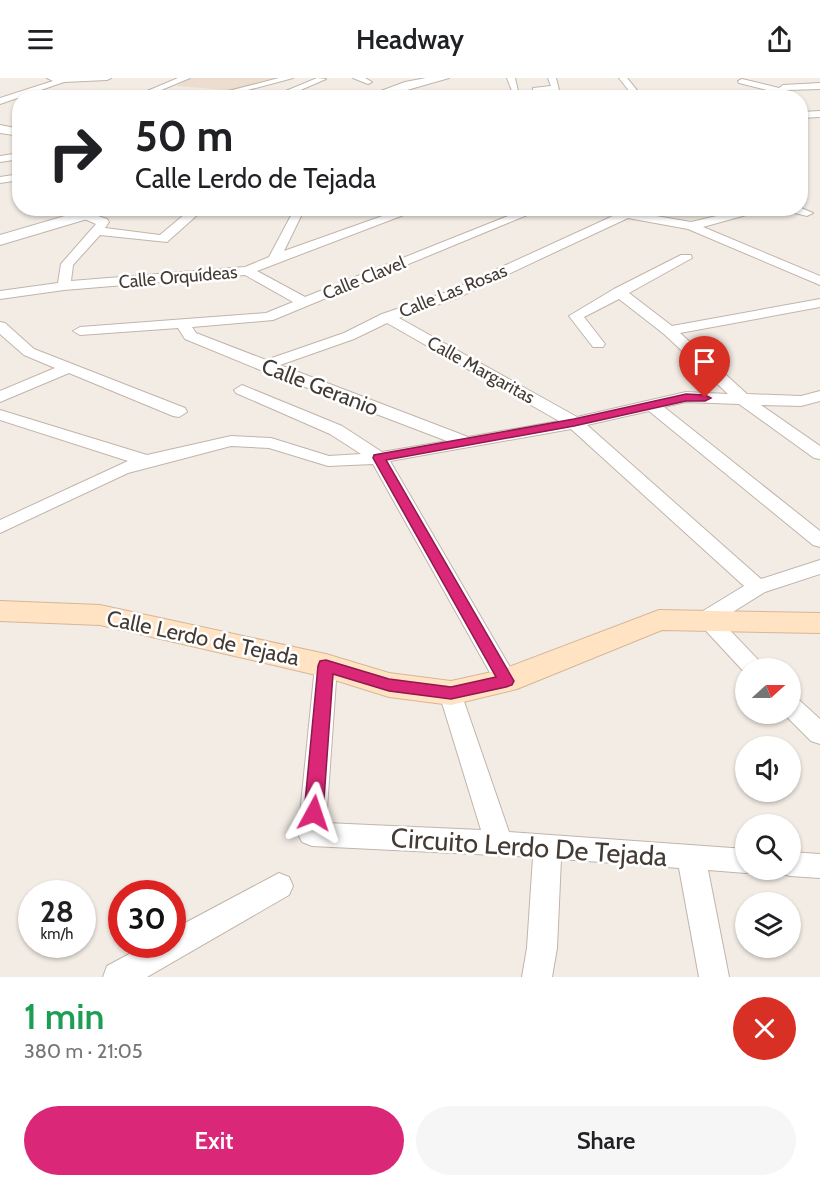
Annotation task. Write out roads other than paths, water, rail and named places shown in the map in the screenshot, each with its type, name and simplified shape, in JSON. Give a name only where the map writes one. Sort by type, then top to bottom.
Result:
[{"type":"main road","name":"Calle Lerdo de Tejada","points":[[0,611],[100,615],[326,666],[389,685],[451,693],[506,681],[659,620],[706,619],[820,623]]},
{"type":"street","points":[[29,90],[56,80],[107,78]]},
{"type":"street","points":[[154,90],[186,78]]},
{"type":"street","points":[[236,90],[289,78]]},
{"type":"street","points":[[357,78],[368,82]]},
{"type":"street","points":[[392,90],[409,84],[444,78]]},
{"type":"street","points":[[511,78],[515,89]]},
{"type":"street","points":[[536,90],[556,88],[552,78]]},
{"type":"street","points":[[623,78],[633,90]]},
{"type":"street","points":[[294,90],[322,79]]},
{"type":"street","points":[[56,80],[95,85]]},
{"type":"street","points":[[742,81],[772,90]]},
{"type":"street","points":[[784,90],[783,88],[820,86]]},
{"type":"street","points":[[0,240],[78,216]]},
{"type":"street","points":[[64,286],[67,264],[103,222],[96,216]]},
{"type":"street","points":[[97,231],[163,239],[190,216]]},
{"type":"street","points":[[274,259],[296,216]]},
{"type":"street","name":"Calle Orquídeas","points":[[0,296],[64,286],[247,271],[274,259],[395,216]]},
{"type":"street","name":"Calle Clavel","points":[[80,331],[268,317],[519,216]]},
{"type":"street","name":"Calle Las Rosas","points":[[263,366],[349,336],[387,317],[452,295],[626,216]]},
{"type":"street","points":[[651,216],[691,226],[820,281]]},
{"type":"street","points":[[691,226],[730,216]]},
{"type":"street","points":[[598,344],[576,316],[686,258]]},
{"type":"street","points":[[247,271],[303,302]]},
{"type":"street","points":[[619,292],[669,331],[743,399],[820,453]]},
{"type":"street","points":[[669,331],[820,303]]},
{"type":"street","name":"Calle Margaritas","points":[[387,317],[574,423],[758,587]]},
{"type":"street","name":"Calle Geranio","points":[[184,325],[190,336],[463,441]]},
{"type":"street","points":[[0,326],[29,352],[180,412]]},
{"type":"street","points":[[0,397],[68,368]]},
{"type":"street","points":[[242,390],[336,430],[379,458],[506,681]]},
{"type":"street","points":[[0,526],[122,469],[231,441],[271,443],[328,461],[379,458],[463,441],[574,423],[686,397],[801,401],[820,396]]},
{"type":"street","points":[[653,406],[820,541]]},
{"type":"street","points":[[0,415],[146,461]]},
{"type":"street","points":[[744,658],[706,619],[758,587],[820,567]]},
{"type":"street","name":"Circuito Lerdo De Tejada","points":[[326,666],[312,834],[499,843],[735,860]]},
{"type":"street","points":[[451,693],[499,843]]},
{"type":"street","points":[[801,716],[820,734]]},
{"type":"street","points":[[537,977],[542,948],[548,847]]},
{"type":"street","points":[[691,857],[714,977]]},
{"type":"street","points":[[801,865],[820,866]]},
{"type":"street","points":[[118,977],[279,886]]}]
